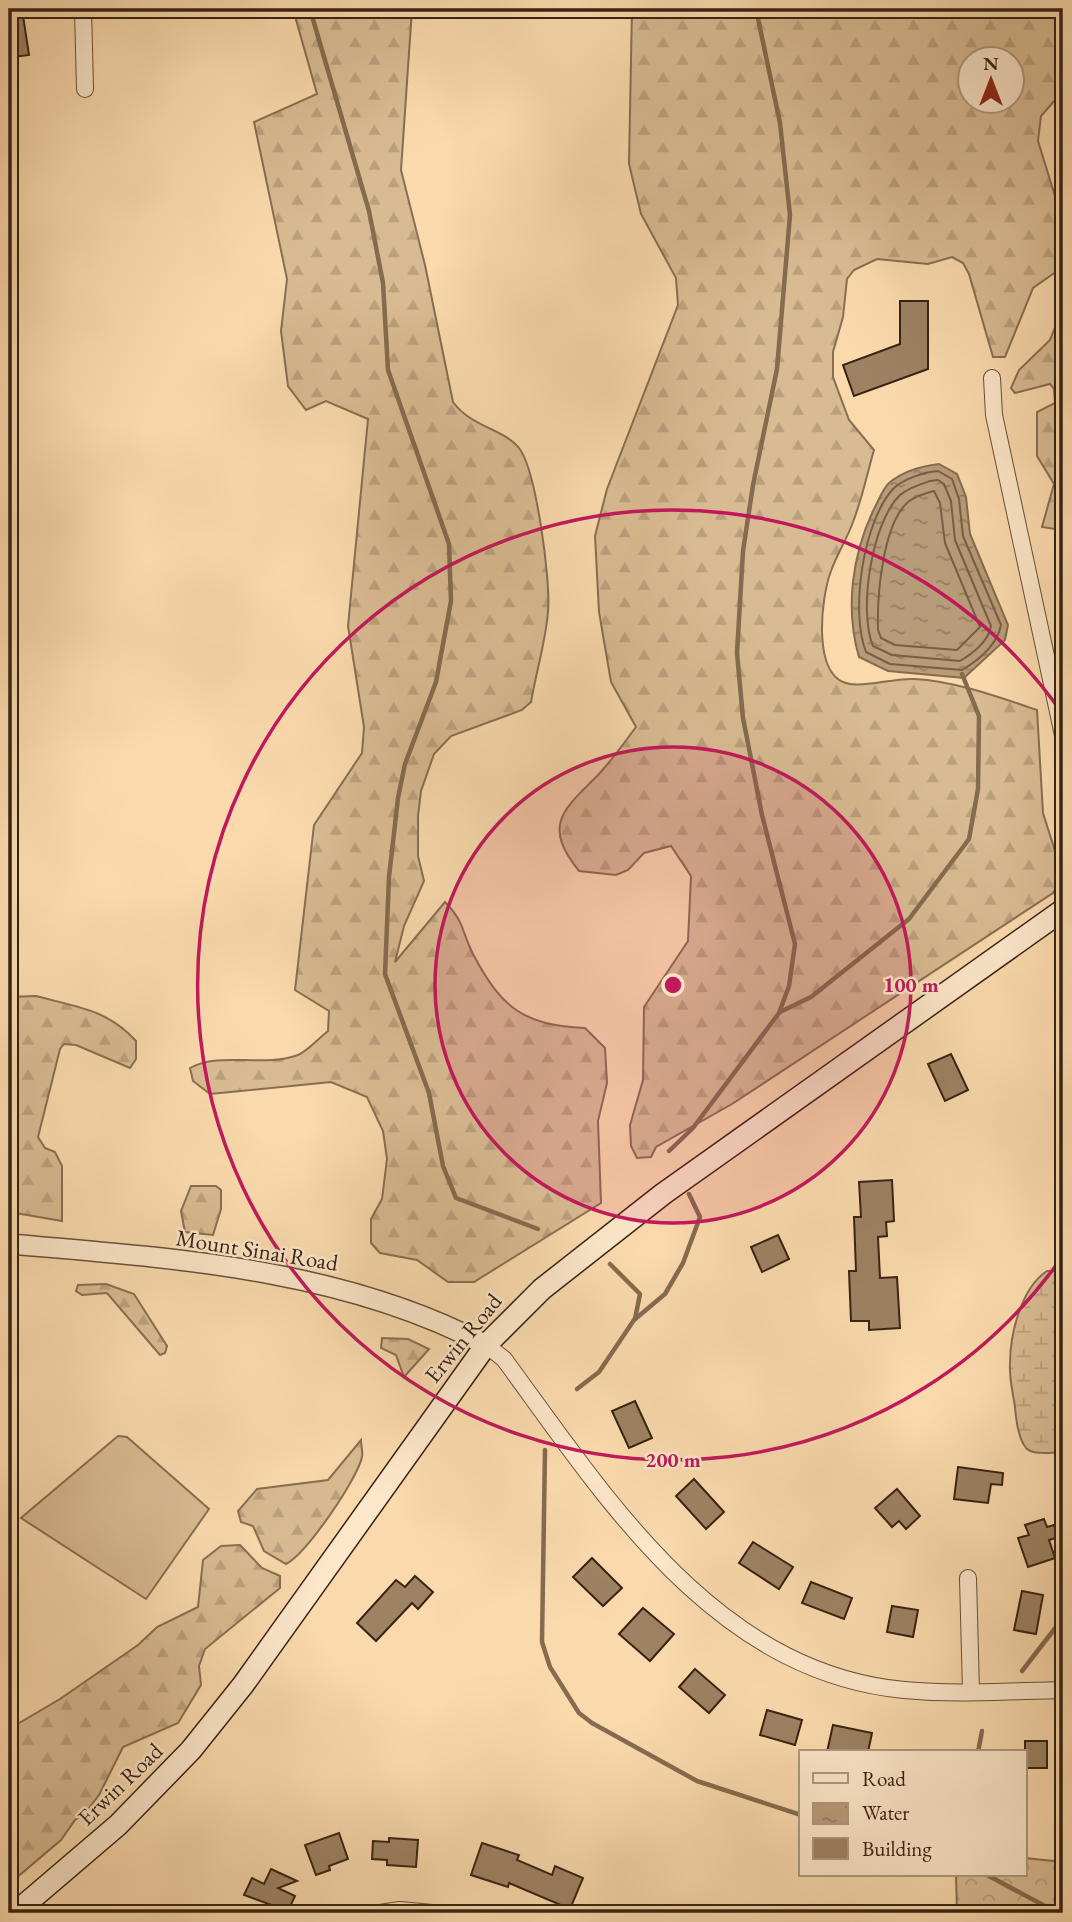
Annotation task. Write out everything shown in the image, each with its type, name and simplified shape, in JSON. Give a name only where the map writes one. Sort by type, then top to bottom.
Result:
[{"type":"main road","name":"Erwin Road","points":[[15,1913],[118,1825],[198,1742],[243,1685],[486,1345],[542,1289],[663,1194],[1063,910]]},
{"type":"street","points":[[83,9],[85,89]]},
{"type":"street","points":[[992,378],[995,415],[1063,735]]},
{"type":"street","name":"Mount Sinai Road","points":[[9,1244],[165,1259],[256,1272],[353,1291],[446,1324],[486,1345]]},
{"type":"street","points":[[486,1345],[504,1359],[617,1510],[682,1581],[745,1633],[796,1662],[829,1674],[903,1690],[1063,1690]]},
{"type":"street","points":[[968,1578],[971,1691]]},
{"type":"street","points":[[380,1913],[400,1910],[432,1913]]},
{"type":"green space","points":[[293,9],[376,12],[377,9],[412,9],[401,170],[425,265],[453,402],[469,417],[505,436],[519,448],[531,478],[541,526],[548,611],[531,702],[522,710],[451,736],[434,754],[421,791],[418,816],[418,856],[424,881],[404,926],[395,962],[445,902],[460,922],[484,973],[505,1001],[530,1018],[585,1028],[605,1048],[607,1083],[598,1121],[601,1203],[474,1282],[448,1282],[417,1260],[380,1253],[371,1243],[371,1219],[382,1199],[387,1159],[383,1131],[367,1097],[331,1082],[210,1094],[193,1081],[190,1068],[215,1061],[285,1059],[302,1053],[328,1031],[329,1011],[295,990],[314,825],[362,753],[364,727],[348,626],[368,419],[326,401],[306,410],[288,386],[281,331],[287,279],[254,122],[317,94]]},
{"type":"green space","points":[[632,9],[1063,9],[1063,91],[1041,116],[1038,141],[1059,209],[1063,210],[1063,267],[1033,288],[1005,357],[993,357],[969,274],[963,263],[952,257],[928,264],[877,259],[854,270],[847,279],[843,317],[833,352],[833,377],[849,420],[874,450],[856,513],[827,583],[822,635],[829,668],[838,679],[850,684],[906,679],[929,680],[977,690],[1037,710],[1043,813],[1063,876],[1053,893],[732,1104],[656,1147],[651,1157],[637,1158],[631,1146],[630,1125],[643,1080],[644,1007],[688,941],[691,876],[671,846],[644,853],[628,870],[616,875],[579,871],[561,842],[560,830],[562,819],[575,798],[598,775],[636,727],[611,682],[599,612],[595,536],[607,489],[678,305],[676,278],[641,214],[629,164]]},
{"type":"green space","points":[[1063,308],[1063,526],[1055,529],[1042,527],[1054,484],[1037,456],[1037,412],[1055,403],[1054,389],[1050,384],[1015,393],[1011,388],[1019,370],[1050,340]]},
{"type":"green space","points":[[36,996],[102,1016],[125,1030],[136,1041],[136,1059],[130,1068],[76,1045],[64,1044],[60,1049],[38,1137],[45,1148],[55,1152],[62,1166],[62,1221],[9,1212],[9,997]]},
{"type":"green space","points":[[191,1186],[216,1186],[221,1190],[221,1209],[213,1235],[185,1232],[181,1211]]},
{"type":"green space","points":[[1047,1271],[1063,1271],[1063,1452],[1044,1453],[1029,1450],[1021,1439],[1010,1369],[1012,1339],[1019,1313],[1030,1288]]},
{"type":"green space","points":[[106,1284],[134,1294],[167,1346],[165,1353],[160,1355],[107,1293],[82,1295],[76,1291],[78,1285]]},
{"type":"green space","points":[[382,1338],[408,1339],[429,1349],[404,1377],[396,1355],[381,1348]]},
{"type":"green space","points":[[118,1436],[127,1437],[209,1509],[146,1599],[21,1518]]},
{"type":"green space","points":[[361,1440],[362,1457],[351,1482],[306,1546],[286,1564],[264,1551],[253,1526],[241,1522],[238,1511],[257,1489],[328,1480]]},
{"type":"green space","points":[[240,1545],[262,1568],[280,1576],[280,1588],[205,1649],[199,1666],[201,1685],[178,1723],[123,1747],[99,1795],[86,1812],[75,1820],[61,1840],[9,1884],[9,1729],[60,1699],[138,1645],[157,1627],[198,1607],[203,1560],[221,1546]]},
{"type":"green space","points":[[1026,1858],[1063,1862],[1063,1913],[957,1913],[956,1876],[1026,1876]]},
{"type":"water","points":[[939,464],[957,474],[966,497],[970,534],[1008,625],[1005,640],[964,678],[888,671],[859,657],[852,620],[853,583],[860,546],[882,493],[889,483],[900,476]]},
{"type":"building","points":[[9,9],[22,9],[29,55],[14,57],[13,52],[9,52]]},
{"type":"building","points":[[900,301],[928,301],[928,369],[854,396],[843,365],[900,344]]},
{"type":"building","points":[[951,1054],[968,1090],[945,1101],[928,1064]]},
{"type":"building","points":[[892,1180],[894,1221],[886,1222],[887,1236],[878,1237],[880,1278],[897,1277],[900,1328],[869,1330],[869,1321],[851,1321],[849,1271],[856,1271],[854,1217],[861,1217],[859,1182]]},
{"type":"building","points":[[778,1235],[789,1259],[762,1272],[751,1247]]},
{"type":"building","points":[[635,1401],[652,1438],[629,1448],[612,1411]]},
{"type":"building","points":[[958,1467],[1003,1473],[1002,1485],[991,1484],[988,1503],[954,1499]]},
{"type":"building","points":[[694,1479],[724,1512],[706,1529],[676,1496]]},
{"type":"building","points":[[897,1489],[920,1516],[906,1529],[899,1521],[892,1527],[875,1508]]},
{"type":"building","points":[[1044,1519],[1047,1527],[1054,1525],[1059,1537],[1049,1540],[1055,1558],[1028,1567],[1018,1538],[1029,1535],[1025,1525]]},
{"type":"building","points":[[753,1542],[793,1567],[779,1589],[739,1563]]},
{"type":"building","points":[[592,1558],[622,1588],[603,1606],[573,1577]]},
{"type":"building","points":[[415,1576],[433,1592],[418,1609],[412,1603],[376,1641],[357,1623],[396,1580],[405,1587]]},
{"type":"building","points":[[811,1582],[852,1598],[844,1619],[802,1603]]},
{"type":"building","points":[[1022,1591],[1043,1595],[1036,1634],[1014,1630]]},
{"type":"building","points":[[892,1606],[918,1610],[913,1637],[887,1632]]},
{"type":"building","points":[[643,1608],[674,1634],[650,1661],[619,1634]]},
{"type":"building","points":[[695,1669],[725,1695],[709,1713],[679,1687]]},
{"type":"building","points":[[767,1710],[802,1720],[795,1745],[760,1735]]},
{"type":"building","points":[[833,1725],[872,1733],[868,1750],[827,1750]]},
{"type":"building","points":[[1025,1741],[1047,1741],[1047,1768],[1026,1768]]},
{"type":"building","points":[[339,1833],[348,1859],[329,1866],[330,1870],[316,1875],[305,1845]]},
{"type":"building","points":[[389,1838],[418,1840],[416,1867],[387,1865],[387,1860],[372,1859],[373,1841],[389,1842]]},
{"type":"building","points":[[482,1843],[519,1855],[517,1860],[552,1875],[555,1866],[583,1878],[570,1909],[509,1883],[508,1887],[471,1875]]},
{"type":"building","points":[[271,1869],[297,1881],[278,1888],[295,1896],[288,1911],[244,1895],[252,1878],[264,1884]]},
{"type":"waterway","points":[[310,9],[369,211],[383,283],[388,370],[449,544],[451,601],[436,682],[405,764],[398,798],[389,877],[385,974],[429,1093],[443,1166],[456,1198],[538,1229]]},
{"type":"waterway","points":[[669,1151],[693,1128],[779,1013],[789,986],[795,944],[762,815],[743,718],[737,653],[743,551],[753,485],[777,369],[790,215],[780,123],[756,9]]},
{"type":"waterway","points":[[780,1012],[811,997],[909,919],[969,839],[978,789],[979,716],[962,674]]},
{"type":"waterway","points":[[577,1389],[599,1372],[634,1320],[665,1294],[683,1263],[700,1217],[689,1194]]},
{"type":"waterway","points":[[610,1264],[640,1294],[635,1319]]},
{"type":"waterway","points":[[1062,1349],[1063,1354]]},
{"type":"waterway","points":[[545,1450],[542,1642],[550,1667],[579,1713],[592,1723],[697,1781],[799,1814]]},
{"type":"waterway","points":[[1022,1671],[1063,1618]]},
{"type":"waterway","points":[[978,1750],[982,1731]]},
{"type":"waterway","points":[[989,1876],[1058,1913]]}]
